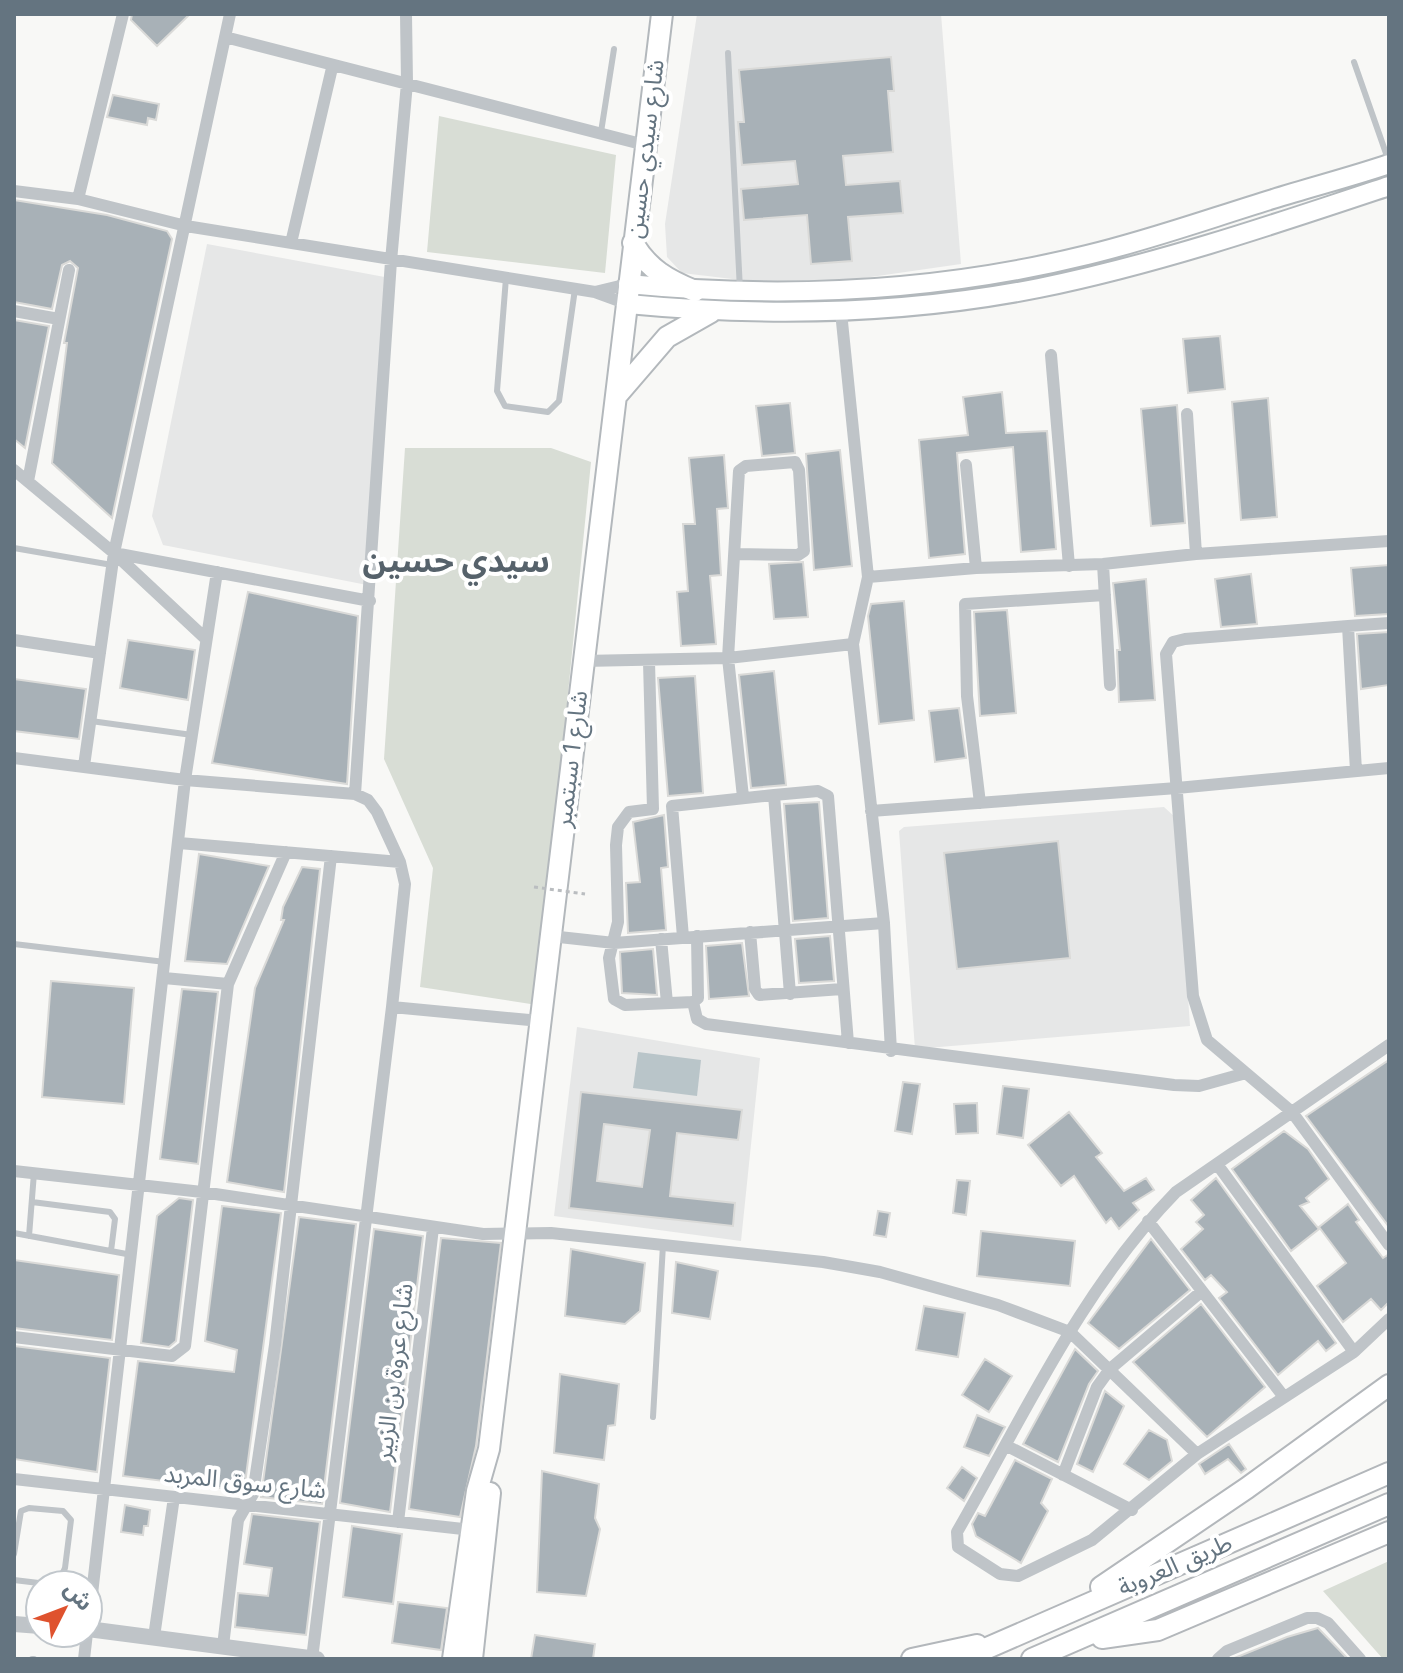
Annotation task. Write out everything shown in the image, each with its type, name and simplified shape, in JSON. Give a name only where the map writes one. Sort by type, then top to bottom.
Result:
[{"type":"main road","name":"شارع سيدي حسين","points":[[628,294],[662,14]]},
{"type":"main road","points":[[628,294],[695,291],[740,294],[911,285],[1007,271],[1163,234],[1389,163]]},
{"type":"main road","points":[[628,294],[711,312],[841,312],[1039,288],[1283,221],[1389,186]]},
{"type":"main road","points":[[633,243],[649,266],[673,282],[695,291]]},
{"type":"main road","name":"شارع 1 سبتمبر","points":[[489,1449],[628,294]]},
{"type":"main road","points":[[618,394],[667,337],[711,312]]},
{"type":"main road","points":[[1062,1614],[1247,1488],[1389,1385]]},
{"type":"main road","points":[[453,1659],[472,1530],[489,1449]]},
{"type":"main road","points":[[472,1659],[489,1507],[489,1449]]},
{"type":"main road","name":"طريق العروبة","points":[[962,1659],[1389,1473]]},
{"type":"main road","name":"طريق العروبة","points":[[1032,1659],[1082,1640],[1389,1504]]},
{"type":"main road","points":[[1082,1640],[1158,1630],[1389,1532]]},
{"type":"main road","points":[[912,1659],[1008,1639]]},
{"type":"street","points":[[78,199],[123,14]]},
{"type":"street","points":[[84,766],[113,559],[230,14]]},
{"type":"street","points":[[355,794],[391,261],[407,83],[406,14]]},
{"type":"street","points":[[225,37],[332,68],[407,83],[645,145]]},
{"type":"street","points":[[291,243],[332,68]]},
{"type":"street","points":[[14,191],[78,199],[186,226],[391,261],[595,292],[628,294]]},
{"type":"street","points":[[28,481],[69,270]]},
{"type":"street","points":[[595,292],[628,294]]},
{"type":"street","points":[[14,311],[59,319]]},
{"type":"street","points":[[841,312],[868,577],[853,644],[884,923],[891,1051]]},
{"type":"street","points":[[1051,355],[1069,566]]},
{"type":"street","points":[[1187,414],[1196,554]]},
{"type":"street","points":[[735,554],[798,555],[804,551],[800,484],[795,462],[740,469],[728,658],[743,797]]},
{"type":"street","points":[[966,465],[976,568]]},
{"type":"street","points":[[14,470],[206,639]]},
{"type":"street","points":[[868,577],[976,568],[1103,564],[1196,554],[1389,541]]},
{"type":"street","points":[[113,559],[217,572],[370,601]]},
{"type":"street","points":[[1103,564],[1110,685]]},
{"type":"street","points":[[94,1569],[141,1185],[185,780],[217,572]]},
{"type":"street","points":[[980,803],[967,696],[965,604],[1105,595]]},
{"type":"street","points":[[1389,623],[1185,639],[1167,648],[1196,1015],[1207,1040],[1292,1112],[1389,1245]]},
{"type":"street","points":[[1348,626],[1356,771]]},
{"type":"street","points":[[14,640],[100,653]]},
{"type":"street","points":[[583,661],[728,658],[853,644]]},
{"type":"street","points":[[649,662],[653,809]]},
{"type":"street","points":[[14,758],[185,780],[355,794],[368,800],[377,812],[400,862],[405,884],[313,1659],[104,1632]]},
{"type":"street","points":[[871,811],[1389,768]]},
{"type":"street","points":[[697,936],[700,993],[693,1002],[618,1003],[614,999],[609,958],[618,922],[618,827],[629,812],[743,797],[818,791],[828,796],[848,1043]]},
{"type":"street","points":[[774,795],[790,994]]},
{"type":"street","points":[[672,806],[683,937]]},
{"type":"street","points":[[179,843],[400,862]]},
{"type":"street","points":[[14,1337],[172,1356],[185,1346],[228,984],[286,852]]},
{"type":"street","points":[[223,1646],[238,1520],[248,1505],[275,1345],[331,856]]},
{"type":"street","points":[[550,936],[614,943],[884,923]]},
{"type":"street","points":[[750,932],[756,993],[765,996],[842,989]]},
{"type":"street","points":[[661,939],[667,1003]]},
{"type":"street","points":[[164,978],[228,984]]},
{"type":"street","points":[[693,1002],[697,1019],[706,1024],[891,1051],[1174,1085],[1199,1086],[1246,1073]]},
{"type":"street","points":[[392,1007],[540,1021]]},
{"type":"street","points":[[1389,1045],[1176,1192],[1148,1221],[1115,1262],[1070,1332],[956,1539],[963,1553],[1009,1577],[1026,1574],[1092,1540],[1197,1454],[1354,1352],[1389,1319]]},
{"type":"street","points":[[1217,1164],[1354,1352]]},
{"type":"street","points":[[14,1171],[202,1192],[433,1228],[514,1234],[551,1233],[823,1262],[880,1272],[998,1305],[1070,1332],[1197,1454]]},
{"type":"street","points":[[1148,1221],[1284,1397]]},
{"type":"street","name":"شارع عروة بن الزبير","points":[[398,1522],[433,1228]]},
{"type":"street","points":[[1063,1475],[1097,1387],[1110,1369],[1202,1291]]},
{"type":"street","points":[[1007,1446],[1132,1510]]},
{"type":"street","name":"شارع سوق المربد","points":[[14,1479],[472,1530]]},
{"type":"street","points":[[154,1637],[174,1497]]},
{"type":"street","points":[[1227,1656],[1296,1622],[1317,1618],[1328,1623],[1360,1659]]},
{"type":"lane","points":[[601,134],[614,49]]},
{"type":"lane","points":[[728,53],[740,294]]},
{"type":"lane","points":[[1354,62],[1389,163]]},
{"type":"lane","points":[[506,278],[497,391],[505,406],[548,412],[559,401],[575,289]]},
{"type":"lane","points":[[14,548],[113,559]]},
{"type":"lane","points":[[91,721],[192,735]]},
{"type":"lane","points":[[14,944],[166,962]]},
{"type":"lane","points":[[29,1236],[34,1173]]},
{"type":"lane","points":[[32,1202],[110,1212],[115,1219],[111,1251]]},
{"type":"lane","points":[[14,1233],[132,1255]]},
{"type":"lane","points":[[653,1417],[663,1245]]},
{"type":"lane","points":[[14,1554],[21,1511],[29,1508],[63,1511],[71,1520],[65,1568],[59,1581],[47,1584],[14,1580]]},
{"type":"path","points":[[534,887],[585,894]]},
{"type":"shaded area","points":[[697,14],[941,14],[961,264],[801,287],[682,273],[667,257],[665,224]]},
{"type":"shaded area","points":[[439,116],[616,155],[605,273],[427,252]]},
{"type":"shaded area","points":[[207,244],[390,278],[367,585],[163,545],[152,516]]},
{"type":"shaded area","points":[[405,448],[551,448],[591,462],[537,1005],[420,987],[433,868],[384,759]]},
{"type":"shaded area","points":[[1164,807],[1176,818],[1190,1026],[915,1049],[899,831],[904,827]]},
{"type":"shaded area","points":[[577,1027],[760,1058],[741,1241],[554,1216]]},
{"type":"shaded area","points":[[638,1052],[701,1060],[697,1096],[633,1088]]},
{"type":"shaded area","points":[[1389,1561],[1389,1659],[1383,1659],[1323,1591]]},
{"type":"building","points":[[132,14],[190,14],[157,46],[131,20]]},
{"type":"building","points":[[891,57],[894,91],[888,91],[893,152],[843,156],[846,185],[900,181],[903,213],[848,217],[852,261],[811,264],[807,215],[744,220],[741,189],[798,184],[795,161],[742,165],[738,122],[744,122],[739,70]]},
{"type":"building","points":[[113,95],[159,104],[156,120],[148,118],[147,125],[107,117]]},
{"type":"building","points":[[14,200],[107,215],[167,231],[172,239],[112,518],[52,463],[67,343],[64,343],[78,268],[70,261],[62,265],[52,309],[14,302]]},
{"type":"building","points":[[14,320],[49,326],[25,448],[14,439]]},
{"type":"building","points":[[1220,336],[1225,389],[1188,393],[1183,339]]},
{"type":"building","points":[[1002,392],[1006,433],[1047,431],[1056,549],[1021,552],[1013,447],[957,453],[965,554],[929,558],[919,440],[968,435],[963,397]]},
{"type":"building","points":[[1268,398],[1277,517],[1241,520],[1232,402]]},
{"type":"building","points":[[790,403],[795,453],[762,456],[756,406]]},
{"type":"building","points":[[1177,405],[1185,523],[1151,526],[1141,409]]},
{"type":"building","points":[[840,450],[852,566],[814,570],[806,454]]},
{"type":"building","points":[[724,455],[728,508],[717,509],[721,575],[710,576],[716,644],[681,646],[677,592],[688,591],[683,524],[695,524],[689,458]]},
{"type":"building","points":[[803,562],[808,617],[774,619],[769,564]]},
{"type":"building","points":[[1389,565],[1389,614],[1355,616],[1351,568]]},
{"type":"building","points":[[1251,574],[1257,624],[1221,627],[1215,579]]},
{"type":"building","points":[[1146,579],[1155,700],[1119,702],[1117,650],[1120,650],[1113,583]]},
{"type":"building","points":[[248,592],[358,616],[347,784],[212,763]]},
{"type":"building","points":[[904,601],[914,720],[879,724],[868,616],[871,604]]},
{"type":"building","points":[[1007,610],[1016,713],[980,716],[974,612]]},
{"type":"building","points":[[1389,632],[1389,685],[1361,689],[1357,634]]},
{"type":"building","points":[[128,640],[195,650],[188,700],[120,688]]},
{"type":"building","points":[[774,671],[786,785],[751,788],[739,675]]},
{"type":"building","points":[[695,676],[703,793],[668,796],[658,678]]},
{"type":"building","points":[[14,679],[86,689],[79,739],[14,731]]},
{"type":"building","points":[[959,708],[966,758],[935,762],[929,711]]},
{"type":"building","points":[[819,802],[828,918],[793,921],[784,804]]},
{"type":"building","points":[[664,815],[668,867],[661,868],[666,930],[628,933],[626,883],[640,882],[633,822]]},
{"type":"building","points":[[1058,841],[1070,958],[957,969],[944,853]]},
{"type":"building","points":[[199,854],[269,866],[227,964],[185,961]]},
{"type":"building","points":[[302,867],[320,869],[284,1192],[227,1182],[255,988],[284,920],[281,920],[283,907]]},
{"type":"building","points":[[830,936],[834,981],[799,983],[795,939]]},
{"type":"building","points":[[742,943],[749,996],[709,999],[706,946]]},
{"type":"building","points":[[653,949],[657,995],[622,993],[620,952]]},
{"type":"building","points":[[51,981],[134,988],[124,1104],[42,1097]]},
{"type":"building","points":[[182,989],[218,992],[198,1164],[160,1159]]},
{"type":"building","points":[[1389,1060],[1389,1227],[1306,1116]]},
{"type":"building","points":[[903,1082],[920,1084],[912,1134],[895,1131]]},
{"type":"building","points":[[1003,1086],[1029,1089],[1023,1138],[997,1134]]},
{"type":"building","points":[[581,1092],[742,1110],[738,1140],[677,1133],[670,1196],[735,1203],[733,1226],[569,1208]],"holes":[[[604,1124],[650,1130],[642,1187],[597,1181]]]},
{"type":"building","points":[[977,1103],[978,1133],[956,1134],[954,1104]]},
{"type":"building","points":[[1069,1112],[1102,1153],[1096,1157],[1124,1191],[1146,1178],[1154,1190],[1133,1203],[1139,1210],[1119,1229],[1111,1218],[1106,1223],[1074,1176],[1061,1186],[1028,1145]]},
{"type":"building","points":[[1284,1131],[1308,1149],[1329,1179],[1306,1198],[1309,1202],[1300,1206],[1319,1229],[1291,1251],[1232,1169]]},
{"type":"building","points":[[1216,1178],[1336,1343],[1326,1351],[1318,1341],[1278,1375],[1219,1298],[1227,1292],[1211,1275],[1205,1280],[1181,1249],[1203,1229],[1196,1222],[1204,1215],[1191,1200]]},
{"type":"building","points":[[957,1180],[970,1181],[966,1215],[953,1213]]},
{"type":"building","points":[[179,1198],[193,1200],[176,1341],[169,1347],[141,1343],[157,1216]]},
{"type":"building","points":[[1348,1204],[1359,1220],[1356,1222],[1383,1258],[1389,1254],[1389,1302],[1381,1310],[1371,1299],[1343,1322],[1317,1286],[1346,1263],[1319,1227]]},
{"type":"building","points":[[222,1206],[281,1213],[244,1491],[123,1476],[138,1361],[234,1372],[237,1350],[205,1341]]},
{"type":"building","points":[[878,1211],[890,1213],[886,1237],[874,1235]]},
{"type":"building","points":[[299,1217],[356,1224],[322,1504],[261,1497]]},
{"type":"building","points":[[374,1229],[423,1236],[390,1512],[340,1503]]},
{"type":"building","points":[[981,1231],[1075,1241],[1070,1286],[977,1276]]},
{"type":"building","points":[[441,1238],[501,1243],[476,1446],[460,1517],[409,1509]]},
{"type":"building","points":[[1151,1239],[1190,1290],[1119,1349],[1088,1323]]},
{"type":"building","points":[[571,1249],[645,1263],[640,1311],[625,1324],[565,1316]]},
{"type":"building","points":[[14,1260],[119,1275],[112,1340],[14,1328]]},
{"type":"building","points":[[676,1262],[718,1271],[710,1319],[672,1313]]},
{"type":"building","points":[[1201,1304],[1265,1387],[1207,1437],[1133,1362]]},
{"type":"building","points":[[924,1306],[965,1313],[958,1357],[916,1350]]},
{"type":"building","points":[[14,1346],[110,1358],[97,1472],[14,1459]]},
{"type":"building","points":[[1075,1349],[1098,1371],[1089,1384],[1058,1462],[1023,1444]]},
{"type":"building","points":[[985,1359],[1012,1376],[989,1412],[962,1395]]},
{"type":"building","points":[[560,1374],[619,1384],[615,1425],[608,1426],[604,1460],[554,1453]]},
{"type":"building","points":[[1105,1391],[1124,1406],[1093,1472],[1077,1464]]},
{"type":"building","points":[[977,1415],[1005,1427],[989,1456],[964,1447]]},
{"type":"building","points":[[1149,1430],[1167,1440],[1172,1461],[1149,1480],[1124,1464]]},
{"type":"building","points":[[1229,1444],[1246,1469],[1241,1473],[1228,1459],[1205,1474],[1199,1464]]},
{"type":"building","points":[[1015,1460],[1052,1479],[1041,1503],[1048,1511],[1021,1563],[976,1536],[972,1524],[978,1513],[985,1516]]},
{"type":"building","points":[[962,1467],[977,1478],[964,1501],[947,1488]]},
{"type":"building","points":[[542,1471],[599,1484],[595,1518],[600,1529],[586,1596],[537,1592]]},
{"type":"building","points":[[125,1505],[150,1510],[143,1535],[121,1532]]},
{"type":"building","points":[[252,1514],[320,1522],[306,1635],[235,1627],[238,1593],[268,1596],[272,1568],[244,1564]]},
{"type":"building","points":[[352,1526],[402,1534],[393,1604],[343,1597]]},
{"type":"building","points":[[398,1602],[447,1608],[441,1650],[392,1643]]},
{"type":"building","points":[[1318,1628],[1348,1659],[1232,1659],[1287,1637]]},
{"type":"building","points":[[535,1635],[595,1644],[593,1659],[531,1659]]},
{"type":"district","name":"سيدي حسين","points":[[456,561]]}]
